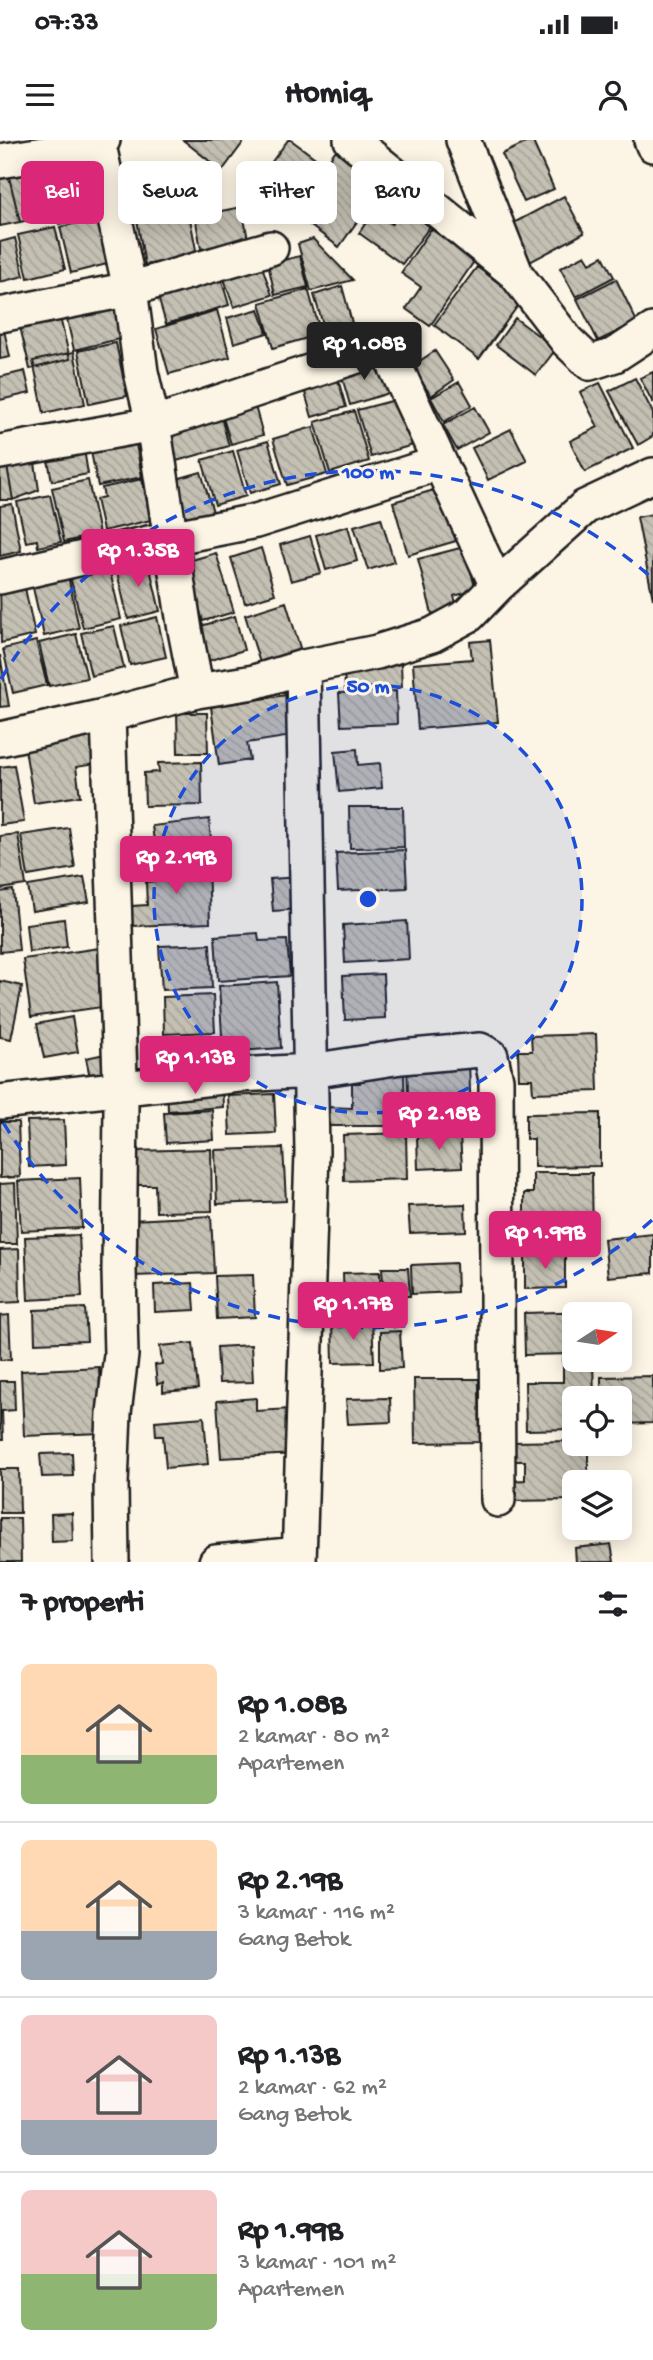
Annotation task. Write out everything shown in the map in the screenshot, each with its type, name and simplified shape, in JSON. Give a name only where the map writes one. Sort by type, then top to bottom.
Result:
[{"type":"street","points":[[351,140],[516,273],[567,341],[590,363],[615,355],[653,330]]},
{"type":"street","points":[[463,140],[516,273]]},
{"type":"street","points":[[0,161],[101,142],[130,289],[141,372],[153,424],[197,691]]},
{"type":"street","points":[[0,316],[130,289],[271,248]]},
{"type":"street","points":[[0,452],[153,424],[372,351],[382,351],[391,357],[497,586]]},
{"type":"street","points":[[0,577],[256,521],[439,463]]},
{"type":"street","points":[[0,739],[108,715],[197,691],[254,682],[303,667],[377,652],[432,635],[469,615],[584,507],[653,475]]},
{"type":"street","points":[[216,1562],[299,1558],[310,1240],[311,1071],[303,667]]},
{"type":"street","points":[[108,715],[120,1087],[121,1355],[114,1413],[111,1562]]},
{"type":"street","points":[[0,1102],[239,1075],[311,1071],[451,1052],[480,1050],[491,1056],[496,1080],[498,1500]]},
{"type":"building","points":[[183,140],[245,140],[222,171],[222,161],[209,161]]},
{"type":"building","points":[[288,140],[291,140],[319,161],[272,161]]},
{"type":"building","points":[[532,140],[554,189],[524,202],[502,154]]},
{"type":"building","points":[[336,150],[351,161],[351,224],[355,224],[339,247],[308,224],[337,224],[337,161],[328,161]]},
{"type":"building","points":[[21,174],[21,222],[20,222],[9,177]]},
{"type":"building","points":[[9,177],[20,222],[0,226],[0,179]]},
{"type":"building","points":[[564,196],[584,233],[528,263],[508,226]]},
{"type":"building","points":[[236,208],[236,224],[245,224],[248,240],[201,249],[196,224],[222,224],[222,211]]},
{"type":"building","points":[[101,224],[111,263],[71,273],[60,227]]},
{"type":"building","points":[[138,224],[191,224],[197,255],[145,265]]},
{"type":"building","points":[[365,224],[431,225],[402,264],[359,233]]},
{"type":"building","points":[[55,227],[65,269],[28,278],[18,235]]},
{"type":"building","points":[[431,229],[475,260],[430,326],[406,309],[421,287],[401,273]]},
{"type":"building","points":[[15,238],[24,276],[0,282],[0,242]]},
{"type":"building","points":[[313,239],[353,280],[311,291],[298,244]]},
{"type":"building","points":[[257,252],[272,295],[234,307],[219,265]]},
{"type":"building","points":[[585,255],[590,263],[603,256],[614,277],[576,297],[560,268]]},
{"type":"building","points":[[300,256],[308,287],[275,295],[268,264]]},
{"type":"building","points":[[477,267],[522,300],[479,359],[434,325]]},
{"type":"building","points":[[219,271],[229,305],[166,324],[156,290]]},
{"type":"building","points":[[616,279],[637,322],[598,341],[577,299]]},
{"type":"building","points":[[342,286],[352,323],[325,331],[314,295]]},
{"type":"building","points":[[308,289],[321,334],[273,348],[260,303]]},
{"type":"building","points":[[117,294],[127,337],[74,350],[64,306]]},
{"type":"building","points":[[58,309],[70,359],[30,369],[18,318]]},
{"type":"building","points":[[259,309],[267,333],[234,343],[227,318]]},
{"type":"building","points":[[217,310],[230,357],[169,374],[156,329]]},
{"type":"building","points":[[0,318],[10,357],[0,359]]},
{"type":"building","points":[[515,318],[556,349],[536,375],[496,345]]},
{"type":"building","points":[[116,343],[127,396],[89,404],[78,351]]},
{"type":"building","points":[[435,351],[454,380],[431,396],[412,366]]},
{"type":"building","points":[[74,352],[85,404],[44,413],[33,361]]},
{"type":"building","points":[[379,359],[389,393],[350,405],[340,370]]},
{"type":"building","points":[[335,369],[346,407],[312,417],[301,379]]},
{"type":"building","points":[[25,371],[30,393],[0,400],[0,377]]},
{"type":"building","points":[[653,372],[653,403],[640,378]]},
{"type":"building","points":[[635,378],[653,413],[653,436],[638,445],[609,391]]},
{"type":"building","points":[[459,382],[472,405],[444,422],[431,398]]},
{"type":"building","points":[[600,383],[633,448],[585,472],[570,441],[598,427],[580,392]]},
{"type":"building","points":[[253,399],[263,435],[231,444],[220,408]]},
{"type":"building","points":[[399,399],[413,445],[371,457],[357,410]]},
{"type":"building","points":[[475,407],[489,432],[457,450],[443,425]]},
{"type":"building","points":[[219,410],[229,446],[173,462],[163,427]]},
{"type":"building","points":[[354,411],[369,461],[330,473],[315,422]]},
{"type":"building","points":[[313,427],[327,474],[287,485],[273,439]]},
{"type":"building","points":[[511,429],[527,461],[488,480],[472,448]]},
{"type":"building","points":[[134,433],[142,477],[98,486],[89,442]]},
{"type":"building","points":[[82,437],[88,474],[52,481],[45,444]]},
{"type":"building","points":[[268,441],[281,484],[250,493],[237,450]]},
{"type":"building","points":[[33,449],[39,490],[13,500],[6,460]]},
{"type":"building","points":[[233,451],[246,496],[215,505],[202,460]]},
{"type":"building","points":[[0,459],[6,460],[13,500],[0,500]]},
{"type":"building","points":[[201,472],[214,515],[184,524],[170,481]]},
{"type":"building","points":[[142,479],[151,520],[103,531],[96,499],[104,497],[102,488]]},
{"type":"building","points":[[88,480],[99,534],[64,542],[52,488]]},
{"type":"building","points":[[441,488],[456,541],[408,555],[393,502]]},
{"type":"building","points":[[50,495],[61,542],[38,547],[37,540],[26,542],[17,502]]},
{"type":"building","points":[[12,504],[21,551],[0,556],[0,506]]},
{"type":"building","points":[[653,514],[653,599],[637,517]]},
{"type":"building","points":[[381,518],[394,562],[368,570],[354,526]]},
{"type":"building","points":[[348,526],[357,561],[326,570],[316,535]]},
{"type":"building","points":[[310,536],[321,573],[291,581],[280,545]]},
{"type":"building","points":[[464,547],[476,590],[454,596],[457,607],[432,614],[418,559]]},
{"type":"building","points":[[261,548],[275,594],[245,603],[231,558]]},
{"type":"building","points":[[216,553],[234,612],[203,621],[185,562]]},
{"type":"building","points":[[148,560],[160,611],[128,619],[116,568]]},
{"type":"building","points":[[108,563],[121,619],[83,628],[69,572]]},
{"type":"building","points":[[67,571],[79,628],[44,636],[31,579]]},
{"type":"building","points":[[22,574],[35,635],[1,643],[0,578]]},
{"type":"building","points":[[286,602],[301,651],[260,663],[245,615]]},
{"type":"building","points":[[235,616],[244,650],[204,662],[194,628]]},
{"type":"building","points":[[157,617],[166,657],[130,665],[121,626]]},
{"type":"building","points":[[114,626],[124,668],[91,676],[81,633]]},
{"type":"building","points":[[76,634],[87,678],[49,686],[39,643]]},
{"type":"building","points":[[490,640],[498,722],[418,729],[413,664],[472,659],[470,642]]},
{"type":"building","points":[[36,641],[47,685],[13,693],[3,649]]},
{"type":"building","points":[[0,655],[9,706],[0,707]]},
{"type":"building","points":[[401,664],[402,687],[345,690],[344,667]]},
{"type":"building","points":[[396,691],[397,724],[341,726],[339,693]]},
{"type":"building","points":[[286,695],[292,736],[247,743],[250,760],[219,765],[211,707]]},
{"type":"building","points":[[177,713],[207,713],[208,753],[178,753]]},
{"type":"building","points":[[104,731],[108,762],[76,767],[80,796],[34,803],[24,743]]},
{"type":"building","points":[[357,749],[358,765],[380,763],[382,788],[339,792],[335,751]]},
{"type":"building","points":[[201,762],[202,805],[145,806],[144,773],[159,772],[158,763]]},
{"type":"building","points":[[14,765],[24,822],[0,825],[0,767]]},
{"type":"building","points":[[349,807],[403,807],[404,847],[350,848]]},
{"type":"building","points":[[209,819],[212,850],[156,856],[152,826]]},
{"type":"building","points":[[69,828],[75,868],[28,876],[21,835]]},
{"type":"building","points":[[18,834],[26,885],[0,889],[0,836]]},
{"type":"building","points":[[405,850],[407,888],[338,891],[336,853]]},
{"type":"building","points":[[208,862],[210,923],[132,926],[132,906],[147,905],[146,882],[155,881],[154,864]]},
{"type":"building","points":[[84,877],[89,902],[32,911],[28,886]]},
{"type":"building","points":[[300,877],[303,909],[273,911],[270,879]]},
{"type":"building","points":[[13,890],[19,950],[0,952],[0,892]]},
{"type":"building","points":[[64,919],[67,947],[29,952],[26,924]]},
{"type":"building","points":[[407,921],[409,959],[345,963],[343,925]]},
{"type":"building","points":[[258,933],[259,941],[287,940],[290,976],[218,981],[215,936]]},
{"type":"building","points":[[210,944],[212,988],[162,990],[159,946]]},
{"type":"building","points":[[100,948],[109,1006],[31,1017],[23,959]]},
{"type":"building","points":[[383,974],[385,1018],[345,1020],[343,976]]},
{"type":"building","points":[[0,981],[22,986],[11,1039],[0,1037]]},
{"type":"building","points":[[277,982],[281,1048],[223,1052],[219,986]]},
{"type":"building","points":[[213,995],[215,1032],[164,1034],[163,997]]},
{"type":"building","points":[[72,1017],[78,1052],[44,1058],[37,1024]]},
{"type":"building","points":[[596,1034],[598,1091],[533,1093],[532,1079],[519,1079],[518,1051],[532,1051],[531,1036]]},
{"type":"building","points":[[105,1054],[109,1074],[90,1077],[86,1058]]},
{"type":"building","points":[[469,1061],[471,1122],[409,1124],[407,1063]]},
{"type":"building","points":[[360,1071],[404,1071],[405,1126],[328,1126],[328,1107],[352,1108],[352,1083],[360,1083]]},
{"type":"building","points":[[222,1081],[223,1107],[168,1111],[167,1084]]},
{"type":"building","points":[[274,1094],[276,1133],[230,1135],[228,1096]]},
{"type":"building","points":[[212,1110],[214,1140],[166,1143],[164,1113]]},
{"type":"building","points":[[600,1113],[600,1166],[534,1167],[534,1139],[526,1139],[526,1114]]},
{"type":"building","points":[[64,1120],[66,1165],[29,1167],[27,1121]]},
{"type":"building","points":[[0,1122],[18,1122],[20,1177],[0,1178]]},
{"type":"building","points":[[406,1133],[407,1179],[344,1181],[343,1135]]},
{"type":"building","points":[[460,1135],[462,1167],[418,1169],[417,1137]]},
{"type":"building","points":[[283,1148],[286,1201],[217,1204],[215,1150]]},
{"type":"building","points":[[211,1149],[212,1211],[156,1212],[155,1185],[133,1185],[132,1151]]},
{"type":"building","points":[[533,1173],[592,1173],[593,1245],[510,1245],[509,1214],[524,1214],[524,1193],[533,1193]]},
{"type":"building","points":[[80,1178],[82,1228],[21,1231],[18,1181]]},
{"type":"building","points":[[15,1183],[17,1244],[0,1244],[0,1184]]},
{"type":"building","points":[[465,1204],[466,1231],[410,1233],[408,1206]]},
{"type":"building","points":[[211,1216],[214,1273],[134,1276],[131,1220]]},
{"type":"building","points":[[653,1234],[653,1273],[608,1277],[604,1239]]},
{"type":"building","points":[[79,1235],[82,1297],[28,1300],[25,1237]]},
{"type":"building","points":[[19,1249],[20,1302],[0,1303],[0,1250]]},
{"type":"building","points":[[565,1254],[565,1288],[525,1289],[525,1255]]},
{"type":"building","points":[[456,1263],[457,1292],[412,1294],[411,1265]]},
{"type":"building","points":[[382,1268],[408,1268],[410,1296],[384,1296]]},
{"type":"building","points":[[380,1272],[381,1301],[344,1303],[343,1273]]},
{"type":"building","points":[[253,1275],[255,1317],[217,1319],[215,1276]]},
{"type":"building","points":[[193,1283],[195,1310],[155,1312],[154,1285]]},
{"type":"building","points":[[85,1308],[87,1341],[35,1343],[34,1310]]},
{"type":"building","points":[[562,1312],[562,1354],[525,1355],[524,1313]]},
{"type":"building","points":[[9,1315],[11,1359],[0,1360],[0,1316]]},
{"type":"building","points":[[372,1321],[374,1362],[333,1363],[332,1322]]},
{"type":"building","points":[[400,1331],[402,1368],[380,1369],[380,1332]]},
{"type":"building","points":[[193,1343],[198,1389],[163,1392],[163,1383],[157,1384],[155,1365],[162,1364],[160,1346]]},
{"type":"building","points":[[251,1345],[253,1382],[219,1383],[217,1347]]},
{"type":"building","points":[[99,1367],[102,1433],[24,1436],[21,1371]]},
{"type":"building","points":[[563,1372],[593,1372],[594,1386],[562,1386],[562,1429],[526,1430],[525,1382],[563,1382]]},
{"type":"building","points":[[653,1376],[653,1423],[632,1424],[632,1386],[601,1386],[601,1377]]},
{"type":"building","points":[[414,1379],[479,1379],[480,1442],[415,1443]]},
{"type":"building","points":[[0,1381],[14,1381],[15,1410],[2,1411],[3,1440],[0,1440]]},
{"type":"building","points":[[256,1398],[256,1411],[291,1409],[294,1454],[221,1458],[217,1401]]},
{"type":"building","points":[[390,1398],[391,1422],[348,1424],[346,1399]]},
{"type":"building","points":[[204,1417],[208,1464],[166,1468],[163,1436],[156,1436],[155,1421]]},
{"type":"building","points":[[562,1441],[562,1456],[588,1456],[588,1470],[562,1470],[562,1500],[509,1501],[509,1481],[525,1480],[525,1461],[511,1461],[511,1442]]},
{"type":"building","points":[[72,1453],[73,1476],[42,1477],[40,1454]]},
{"type":"building","points":[[0,1469],[19,1469],[20,1513],[0,1513]]},
{"type":"building","points":[[72,1513],[73,1541],[52,1542],[51,1514]]},
{"type":"building","points":[[0,1518],[20,1518],[21,1562],[0,1562]]},
{"type":"building","points":[[611,1544],[614,1562],[576,1562],[575,1548]]}]
